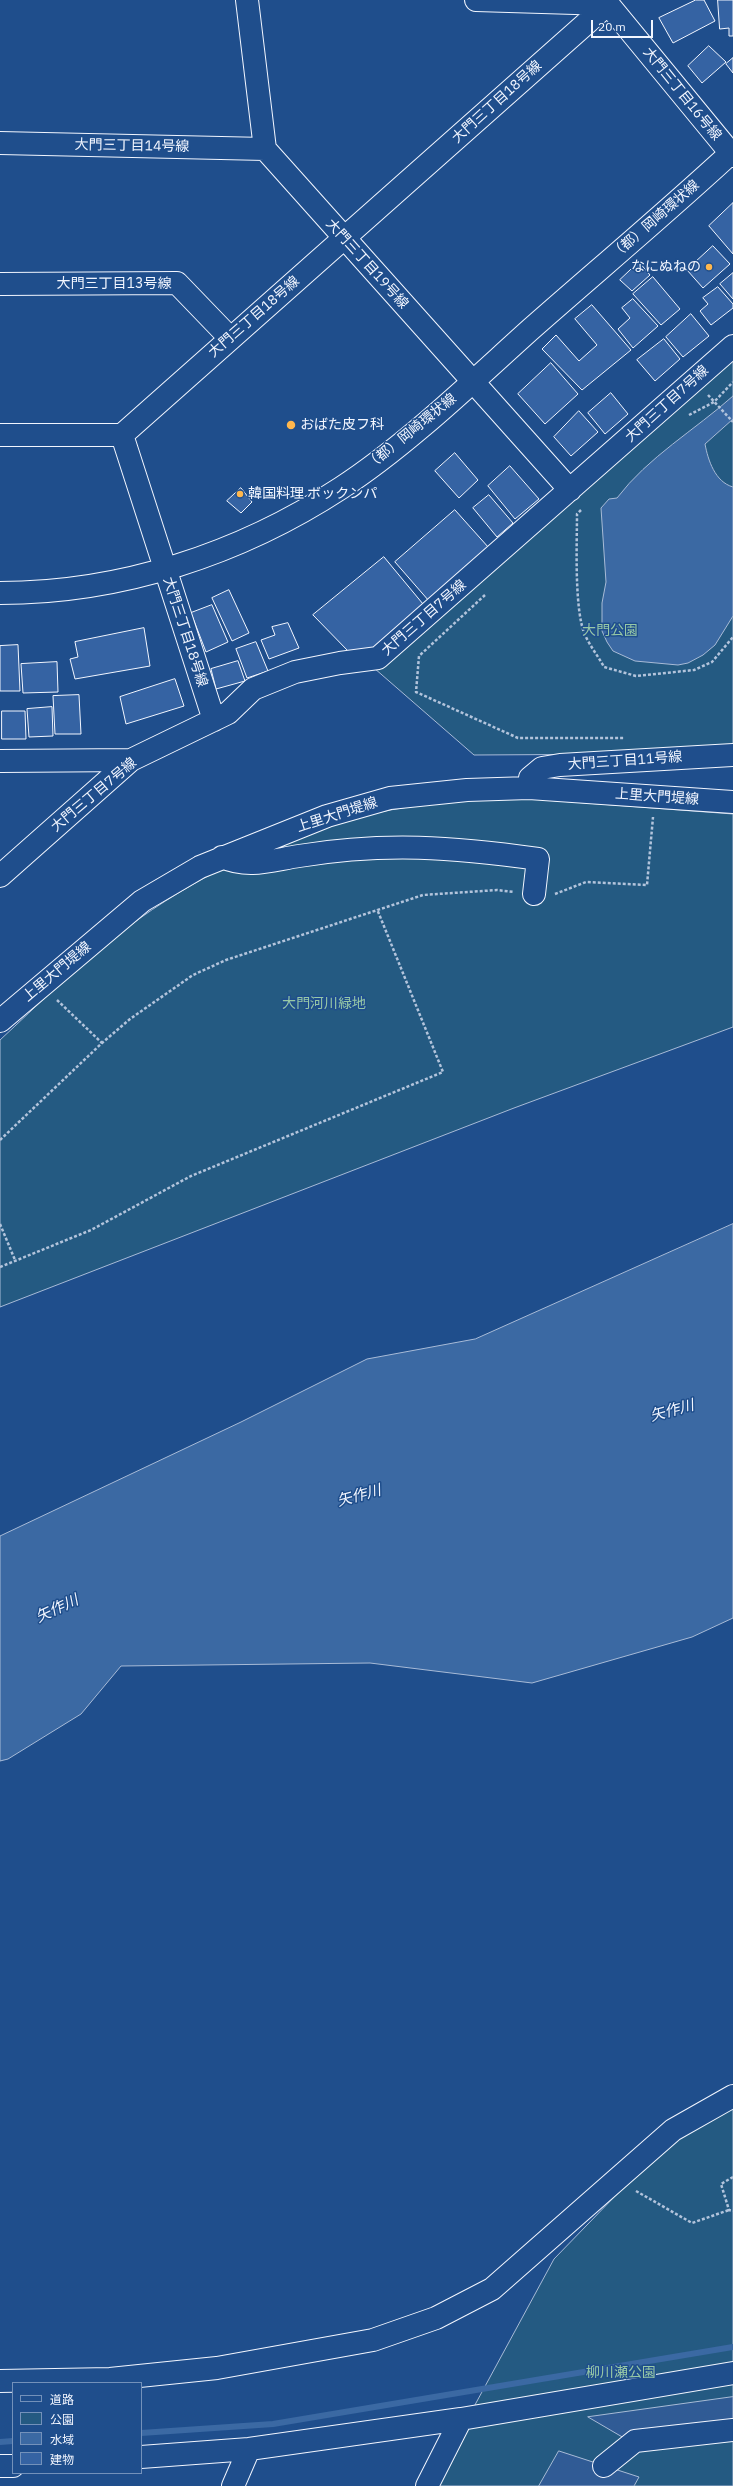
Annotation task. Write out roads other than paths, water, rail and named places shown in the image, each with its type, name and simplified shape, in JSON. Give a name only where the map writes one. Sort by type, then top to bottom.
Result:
[{"type":"street","points":[[247,0],[265,149]]},
{"type":"street","points":[[476,0],[608,2]]},
{"type":"street","name":"大門三丁目16号線","points":[[608,2],[732,154]]},
{"type":"street","name":"大門三丁目18号線","points":[[214,720],[164,570],[122,435],[230,338],[344,239],[608,2]]},
{"type":"street","name":"大門三丁目14号線","points":[[0,144],[265,149]]},
{"type":"street","name":"大門三丁目19号線","points":[[265,149],[472,382],[580,500]]},
{"type":"street","name":"（都）岡崎環状線","points":[[0,593],[39,593],[109,583],[164,570],[226,548],[280,524],[342,487],[403,440],[472,382],[732,154]]},
{"type":"street","name":"大門三丁目13号線","points":[[0,284],[178,283],[230,338]]},
{"type":"street","name":"大門三丁目7号線","points":[[0,876],[131,760],[228,713],[253,689],[295,672],[340,663],[378,658],[580,500],[733,346]]},
{"type":"street","points":[[0,436],[122,435]]},
{"type":"street","name":"大門三丁目11号線","points":[[529,788],[530,778],[542,768],[560,765],[733,755]]},
{"type":"street","points":[[0,761],[131,760]]},
{"type":"street","name":"上里大門堤線","points":[[0,1021],[142,901],[200,867],[327,816],[390,798],[468,790],[529,788],[733,802]]},
{"type":"street","points":[[222,857],[236,863],[254,864],[341,849],[409,846],[467,849],[538,859],[534,894]]},
{"type":"street","points":[[0,2381],[110,2380],[217,2368],[373,2340],[436,2318],[492,2288],[673,2130],[733,2096]]},
{"type":"street","points":[[142,2457],[249,2449],[462,2419],[733,2373]]},
{"type":"street","points":[[427,2486],[462,2419]]},
{"type":"street","points":[[604,2466],[635,2441],[733,2430]]},
{"type":"street","points":[[233,2486],[249,2449]]},
{"type":"street","points":[[0,2466],[12,2466]]},
{"type":"water","points":[[733,396],[733,419],[705,444],[713,470],[721,480],[733,487],[733,616],[715,645],[703,655],[688,663],[678,665],[635,661],[613,651],[602,631],[602,603],[606,582],[601,508],[609,499],[617,498],[629,483],[672,444]]},
{"type":"water","name":"矢作川","points":[[733,1224],[733,1618],[692,1637],[532,1683],[370,1663],[121,1666],[81,1714],[8,1759],[0,1761],[0,1536],[241,1422],[367,1359],[475,1339]]},
{"type":"waterway","points":[[142,2433],[273,2424],[733,2347]]},
{"type":"waterway","points":[[0,2442],[12,2441]]},
{"type":"place","name":"なにぬねの","points":[[709,267]]},
{"type":"place","name":"おばた皮フ科","points":[[291,425]]},
{"type":"place","name":"韓国料理 ボックンパ","points":[[240,494]]},
{"type":"park label","name":"大門公園","points":[[610,631]]},
{"type":"park label","name":"大門河川緑地","points":[[324,1004]]},
{"type":"park label","name":"柳川瀬公園","points":[[621,2373]]}]
